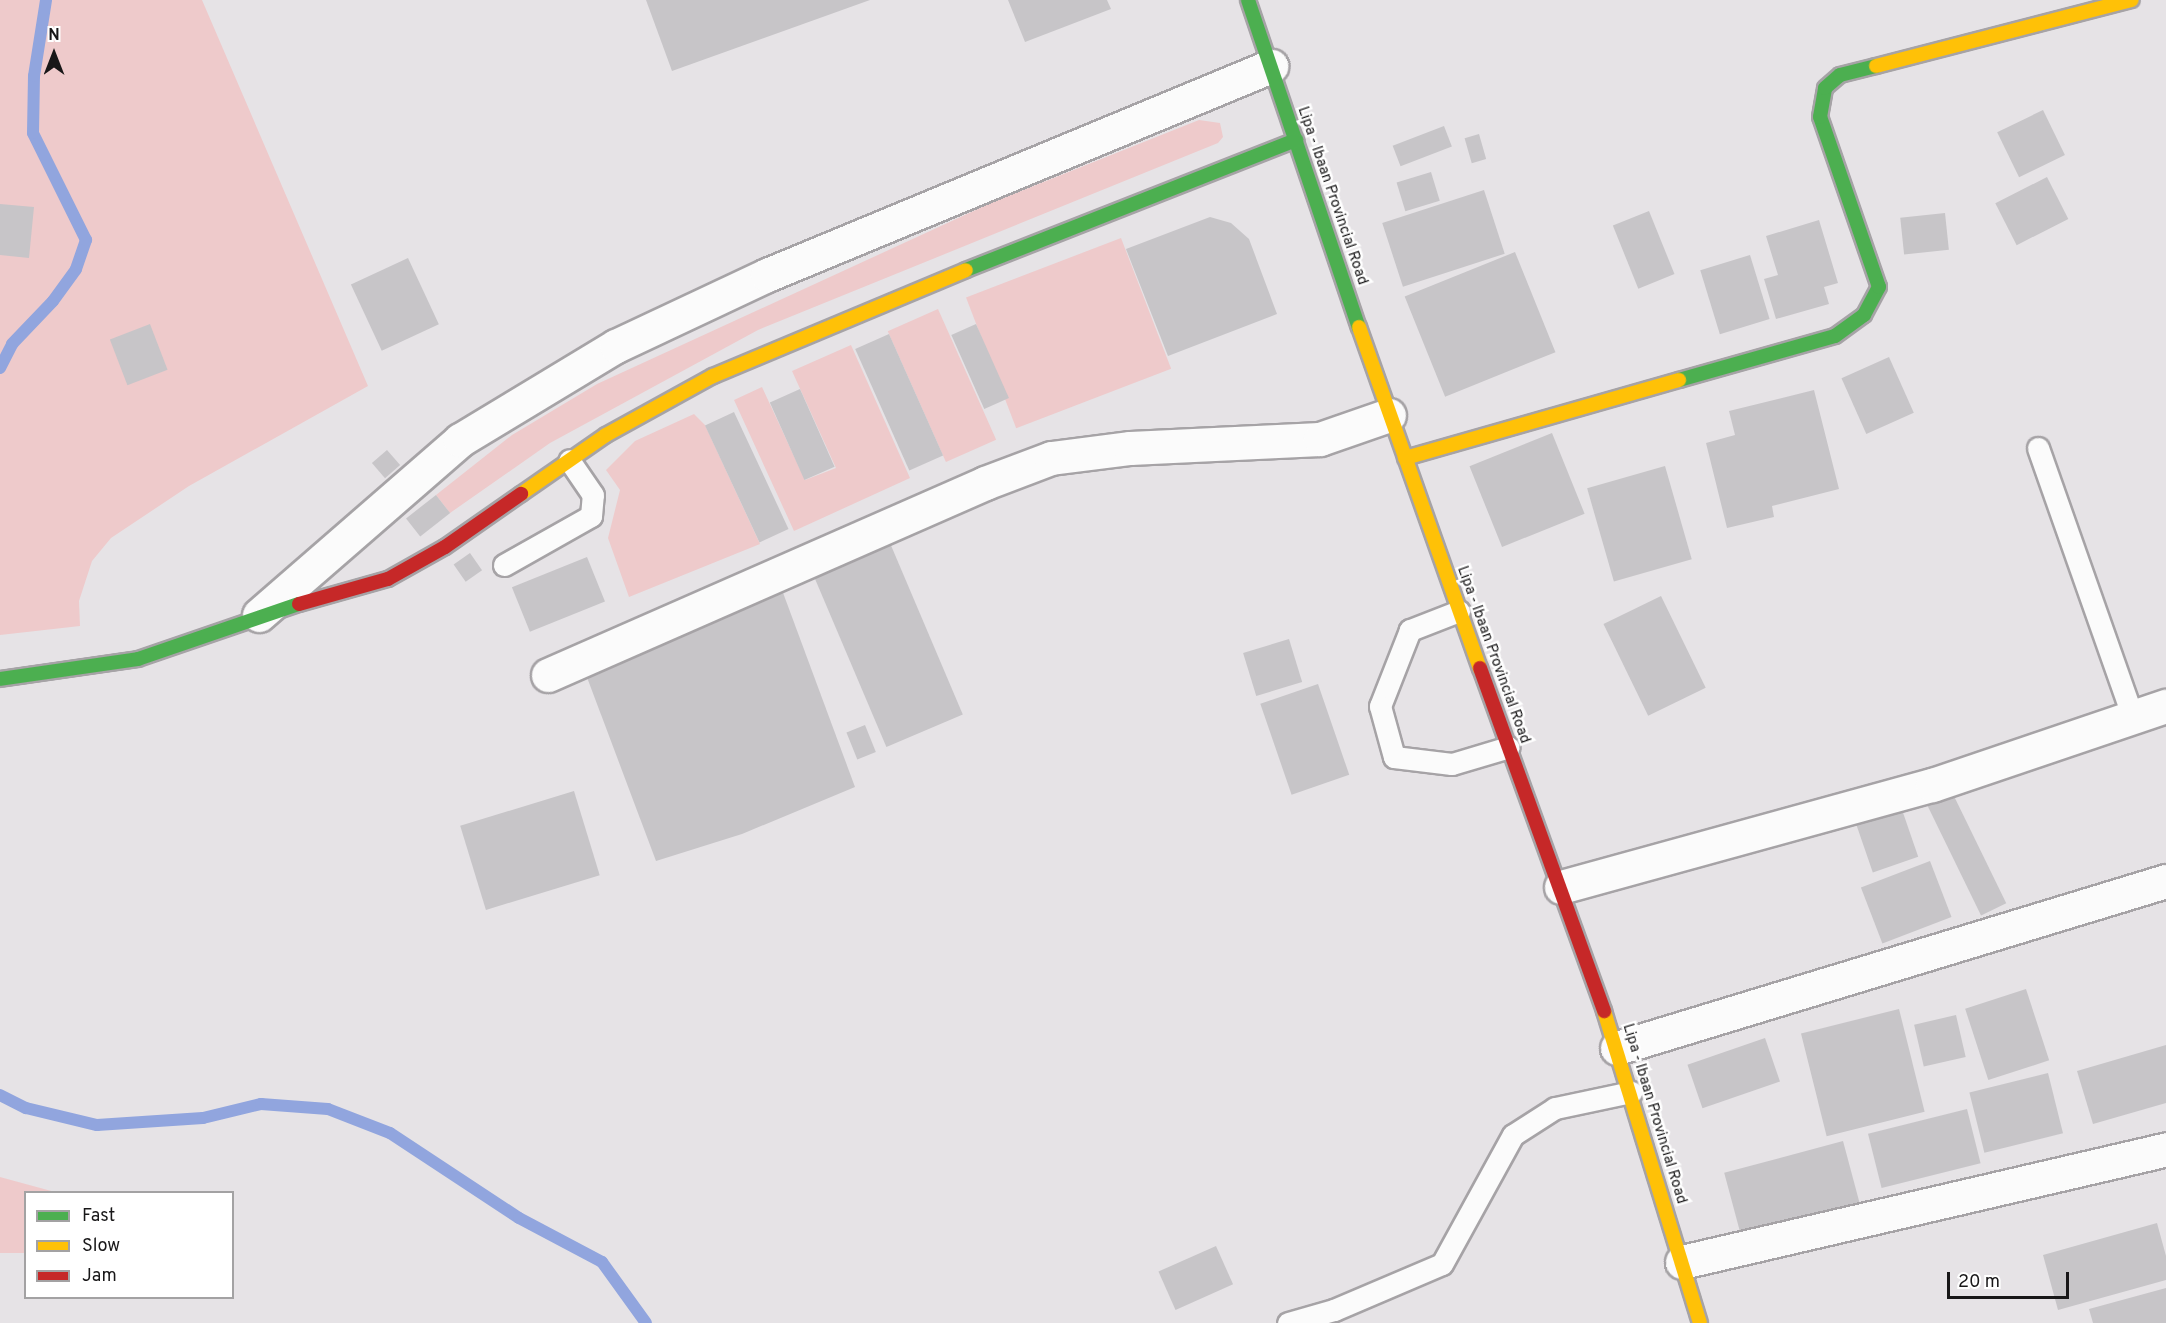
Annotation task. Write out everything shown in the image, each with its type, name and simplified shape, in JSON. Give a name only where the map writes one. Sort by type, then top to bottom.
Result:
[{"type":"street","name":"Lipa - Ibaan Provincial Road","points":[[1248,0],[1389,415],[1561,887],[1617,1048],[1700,1323]]},
{"type":"street","points":[[1405,458],[1835,336],[1864,315],[1879,287],[1820,117],[1825,88],[1840,75],[2132,0]]},
{"type":"street","points":[[258,615],[460,440],[616,346],[767,275],[1271,66]]},
{"type":"street","points":[[0,679],[84,670],[184,647],[258,615],[352,592],[410,568],[569,460],[713,376],[935,282],[1296,140]]},
{"type":"street","points":[[548,675],[985,483],[1051,458],[1130,447],[1320,439],[1389,415]]},
{"type":"street","points":[[1561,887],[1932,785],[2134,720],[2166,706]]},
{"type":"street","points":[[1617,1048],[2166,881]]},
{"type":"street","points":[[1682,1262],[2166,1149]]},
{"type":"lane","points":[[2038,447],[2134,720]]},
{"type":"lane","points":[[504,565],[591,516],[593,495],[569,460]]},
{"type":"lane","points":[[1459,611],[1410,630],[1380,706],[1394,757],[1452,764],[1509,747]]},
{"type":"lane","points":[[1288,1323],[1334,1310],[1442,1264],[1513,1135],[1556,1108],[1631,1092]]},
{"type":"shaded area","points":[[0,0],[202,0],[368,386],[189,486],[111,538],[92,561],[79,601],[80,626],[0,635]]},
{"type":"shaded area","points":[[1199,120],[1220,123],[1223,137],[1218,143],[758,330],[550,443],[450,513],[436,495],[512,435],[597,384],[991,203]]},
{"type":"shaded area","points":[[1121,238],[1171,369],[1016,428],[966,297]]},
{"type":"shaded area","points":[[938,309],[996,440],[946,462],[888,331]]},
{"type":"shaded area","points":[[851,345],[910,478],[794,531],[734,400],[762,387],[805,480],[836,468],[792,371]]},
{"type":"shaded area","points":[[694,414],[705,425],[760,544],[629,597],[608,538],[620,490],[606,470],[635,441]]},
{"type":"shaded area","points":[[0,1177],[51,1191],[24,1191],[24,1253],[0,1253]]},
{"type":"building","points":[[646,0],[870,0],[672,71]]},
{"type":"building","points":[[1008,0],[1107,0],[1111,9],[1025,42]]},
{"type":"building","points":[[2043,110],[2065,155],[2019,177],[1997,132]]},
{"type":"building","points":[[1444,126],[1452,147],[1401,166],[1393,146]]},
{"type":"building","points":[[1479,134],[1486,159],[1472,163],[1465,138]]},
{"type":"building","points":[[1431,172],[1440,201],[1405,211],[1397,183]]},
{"type":"building","points":[[2047,177],[2068,219],[2017,245],[1995,203]]},
{"type":"building","points":[[1484,190],[1505,254],[1403,287],[1382,223]]},
{"type":"building","points":[[0,204],[34,207],[29,258],[0,255]]},
{"type":"building","points":[[1649,211],[1674,274],[1638,289],[1613,226]]},
{"type":"building","points":[[1945,213],[1949,250],[1904,255],[1900,218]]},
{"type":"building","points":[[1210,217],[1231,223],[1249,239],[1277,314],[1168,356],[1126,249]]},
{"type":"building","points":[[1819,220],[1838,283],[1824,287],[1829,304],[1776,319],[1764,279],[1778,275],[1766,236]]},
{"type":"building","points":[[1515,252],[1555,352],[1445,397],[1405,297]]},
{"type":"building","points":[[1750,255],[1770,319],[1720,334],[1700,270]]},
{"type":"building","points":[[408,258],[439,324],[382,351],[351,285]]},
{"type":"building","points":[[150,324],[168,370],[127,385],[110,339]]},
{"type":"building","points":[[976,324],[1009,398],[984,409],[951,335]]},
{"type":"building","points":[[889,334],[943,456],[909,471],[855,349]]},
{"type":"building","points":[[1889,357],[1914,413],[1866,434],[1841,378]]},
{"type":"building","points":[[800,389],[835,467],[804,480],[770,402]]},
{"type":"building","points":[[1814,390],[1839,489],[1772,506],[1774,517],[1727,528],[1706,443],[1735,435],[1729,411]]},
{"type":"building","points":[[734,412],[789,529],[760,542],[705,426]]},
{"type":"building","points":[[1552,433],[1585,514],[1502,547],[1469,466]]},
{"type":"building","points":[[387,450],[400,465],[385,478],[372,463]]},
{"type":"building","points":[[1665,466],[1692,559],[1614,582],[1587,488]]},
{"type":"building","points":[[436,495],[450,513],[420,537],[406,518]]},
{"type":"building","points":[[887,536],[963,715],[886,747],[811,568]]},
{"type":"building","points":[[470,553],[482,570],[466,582],[454,564]]},
{"type":"building","points":[[587,557],[605,602],[530,632],[512,587]]},
{"type":"building","points":[[782,590],[855,787],[742,834],[656,861],[582,664]]},
{"type":"building","points":[[1661,596],[1706,688],[1648,716],[1603,624]]},
{"type":"building","points":[[1289,639],[1302,682],[1256,696],[1243,653]]},
{"type":"building","points":[[1318,684],[1349,775],[1292,795],[1260,704]]},
{"type":"building","points":[[865,725],[876,752],[857,759],[846,732]]},
{"type":"building","points":[[1951,790],[2006,903],[1981,916],[1926,802]]},
{"type":"building","points":[[574,791],[600,875],[486,910],[460,826]]},
{"type":"building","points":[[1899,801],[1918,857],[1873,872],[1854,817]]},
{"type":"building","points":[[1930,861],[1952,917],[1882,944],[1861,888]]},
{"type":"building","points":[[2026,989],[2049,1060],[1988,1080],[1965,1009]]},
{"type":"building","points":[[1899,1009],[1925,1112],[1827,1136],[1801,1033]]},
{"type":"building","points":[[1956,1015],[1966,1057],[1924,1067],[1914,1025]]},
{"type":"building","points":[[1765,1038],[1780,1081],[1702,1108],[1687,1065]]},
{"type":"building","points":[[2166,1045],[2166,1103],[2093,1124],[2077,1071]]},
{"type":"building","points":[[2048,1073],[2063,1133],[1984,1153],[1969,1093]]},
{"type":"building","points":[[1967,1109],[1981,1163],[1882,1188],[1868,1134]]},
{"type":"building","points":[[1843,1141],[1860,1206],[1742,1238],[1724,1173]]},
{"type":"building","points":[[2157,1223],[2166,1256],[2166,1280],[2058,1310],[2043,1255]]},
{"type":"building","points":[[1216,1246],[1233,1284],[1176,1310],[1158,1272]]},
{"type":"building","points":[[2166,1288],[2166,1323],[2093,1323],[2089,1309]]},
{"type":"waterway","points":[[0,368],[12,344],[53,301],[76,269],[86,240],[33,133],[34,76],[46,0]]},
{"type":"waterway","points":[[0,1095],[26,1108],[97,1125],[203,1118],[261,1104],[328,1109],[390,1133],[519,1218],[602,1262],[646,1323]]},
{"type":"traffic: fast","points":[[1248,0],[1359,327]]},
{"type":"traffic: fast","points":[[1679,380],[1835,336],[1864,315],[1879,287],[1820,117],[1825,88],[1840,75],[1876,66]]},
{"type":"traffic: fast","points":[[966,270],[1296,140]]},
{"type":"traffic: fast","points":[[0,679],[138,659],[299,604]]},
{"type":"traffic: slow","points":[[1876,66],[2132,0]]},
{"type":"traffic: slow","points":[[521,494],[606,435],[713,376],[966,270]]},
{"type":"traffic: slow","points":[[1359,327],[1480,668]]},
{"type":"traffic: slow","points":[[1405,458],[1679,380]]},
{"type":"traffic: slow","points":[[1604,1011],[1700,1323]]},
{"type":"traffic: jam","points":[[299,604],[388,579],[445,547],[521,494]]},
{"type":"traffic: jam","points":[[1480,668],[1604,1011]]}]
